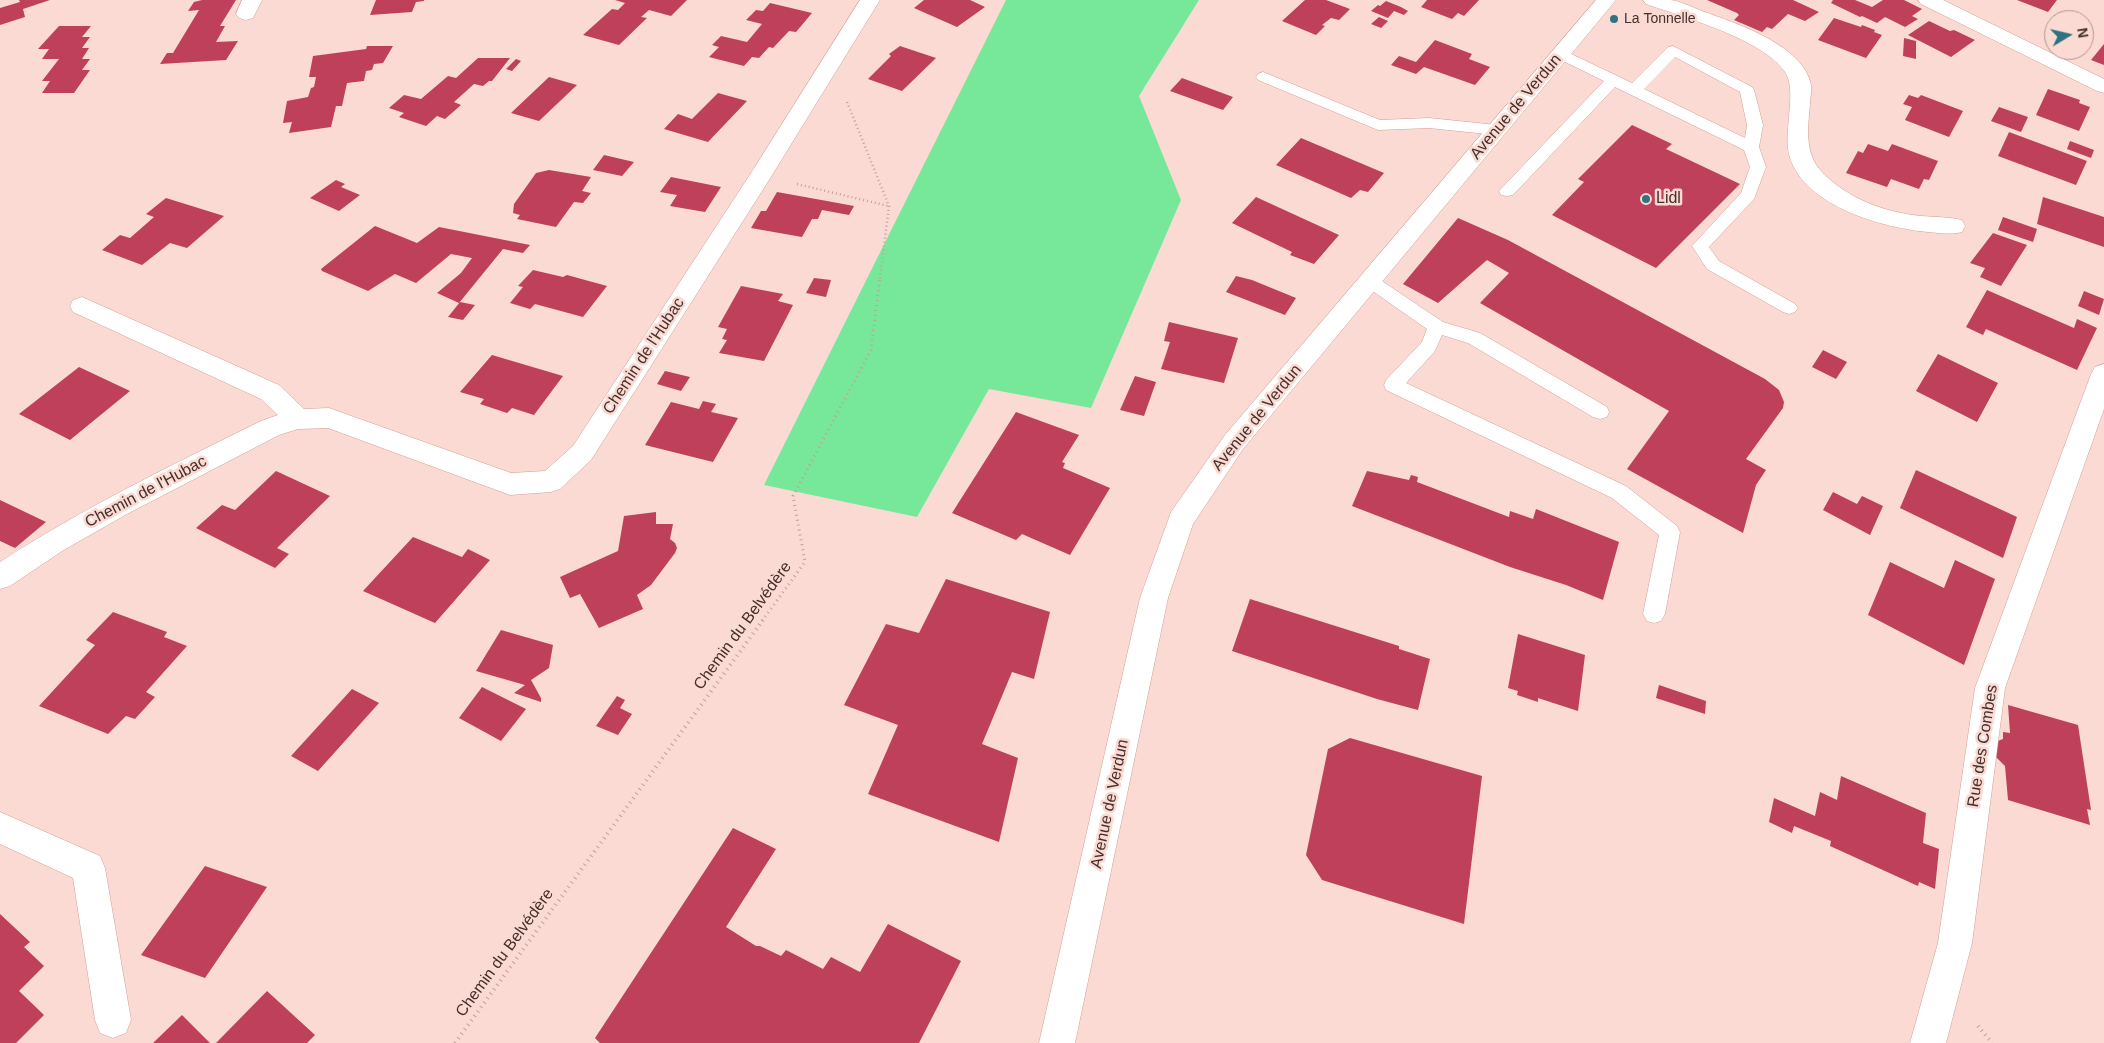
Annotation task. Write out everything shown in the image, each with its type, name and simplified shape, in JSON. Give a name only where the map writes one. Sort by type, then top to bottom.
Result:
[{"type":"street","name":"Chemin de l'Hubac","points":[[0,577],[52,543],[118,506],[270,428],[298,420],[329,418],[510,484],[551,481],[582,453],[761,175],[870,0]]},
{"type":"street","name":"Avenue de Verdun","points":[[1058,1043],[1154,598],[1181,520],[1234,442],[1606,0]]},
{"type":"street","points":[[1653,0],[1746,35],[1777,52],[1790,63],[1800,78],[1801,86],[1798,133],[1802,160],[1819,182],[1836,196],[1856,207],[1879,216],[1921,224],[1954,226]]},
{"type":"street","points":[[1928,0],[2104,87]]},
{"type":"street","points":[[82,306],[270,392],[298,420]]},
{"type":"street","name":"Rue des Combes","points":[[1928,1043],[1954,943],[1990,688],[2104,374]]},
{"type":"street","points":[[0,828],[88,868],[114,1020]]},
{"type":"lane","points":[[1634,90],[1673,50],[1747,90],[1755,125],[1750,147],[1758,167],[1748,195],[1700,246],[1713,265],[1789,308]]},
{"type":"lane","points":[[1560,54],[1750,147]]},
{"type":"lane","points":[[1263,77],[1378,125],[1430,123],[1497,130]]},
{"type":"lane","points":[[1506,191],[1613,80]]},
{"type":"lane","points":[[1370,281],[1437,326],[1474,338],[1600,412]]},
{"type":"lane","points":[[1437,326],[1428,346],[1393,385],[1619,492],[1670,532],[1654,614]]},
{"type":"path","name":"Chemin du Belvédère","points":[[455,1043],[805,562],[793,496],[871,350],[889,206],[845,97]]},
{"type":"path","points":[[761,175],[889,206]]},
{"type":"green space","points":[[1006,0],[1199,0],[1139,96],[1181,200],[1091,408],[989,389],[917,517],[764,485]]},
{"type":"building","points":[[19,0],[50,0],[23,9],[25,17],[0,25],[0,8],[20,2]]},
{"type":"building","points":[[202,0],[236,0],[220,26],[225,26],[216,42],[238,41],[226,60],[160,64],[167,53],[173,53],[199,10],[188,11],[194,2]]},
{"type":"building","points":[[376,0],[424,1],[416,2],[412,12],[370,15]]},
{"type":"building","points":[[615,0],[687,0],[671,16],[649,10],[641,17],[647,18],[619,45],[583,35],[612,9],[618,10],[625,3]]},
{"type":"building","points":[[924,0],[970,0],[985,7],[957,27],[914,8]]},
{"type":"building","points":[[1305,0],[1326,0],[1350,9],[1339,20],[1331,18],[1322,25],[1325,26],[1316,35],[1282,21]]},
{"type":"building","points":[[1427,0],[1479,0],[1464,16],[1458,13],[1452,19],[1421,7]]},
{"type":"building","points":[[1707,0],[1793,0],[1819,12],[1805,21],[1788,14],[1772,29],[1767,27],[1762,32],[1734,20],[1739,15],[1737,13]]},
{"type":"building","points":[[1833,0],[1855,0],[1872,7],[1883,0],[1904,0],[1922,9],[1912,16],[1918,19],[1905,27],[1885,17],[1877,23],[1862,16],[1860,17],[1831,3]]},
{"type":"building","points":[[2017,0],[2057,0],[2050,10],[2044,10]]},
{"type":"building","points":[[1386,1],[1408,11],[1404,15],[1394,11],[1388,18],[1371,11]]},
{"type":"building","points":[[770,3],[812,13],[796,32],[789,31],[773,48],[769,47],[759,58],[752,57],[744,66],[709,57],[719,47],[712,45],[721,36],[747,42],[762,24],[746,20],[756,10],[763,11]]},
{"type":"building","points":[[1379,17],[1388,21],[1381,28],[1371,24]]},
{"type":"building","points":[[1834,18],[1861,27],[1862,25],[1882,35],[1866,58],[1818,40]]},
{"type":"building","points":[[1929,21],[1975,40],[1951,57],[1908,35]]},
{"type":"building","points":[[59,26],[91,26],[82,37],[90,37],[82,48],[89,48],[82,59],[90,59],[82,70],[90,70],[74,93],[42,93],[50,81],[42,81],[59,59],[42,59],[49,49],[38,49]]},
{"type":"building","points":[[1904,38],[1916,41],[1916,59],[1903,56]]},
{"type":"building","points":[[1435,40],[1472,54],[1469,59],[1490,67],[1475,85],[1424,67],[1416,74],[1391,65],[1399,56],[1416,62]]},
{"type":"building","points":[[2104,44],[2104,65],[2091,60],[2094,60],[2094,56]]},
{"type":"building","points":[[367,46],[393,46],[383,63],[374,64],[372,70],[366,71],[364,81],[347,83],[342,106],[336,106],[331,127],[289,133],[292,122],[283,123],[287,101],[308,97],[311,88],[314,87],[316,77],[309,77],[313,56],[366,49]]},
{"type":"building","points":[[900,46],[936,58],[902,91],[868,79],[891,56],[889,54]]},
{"type":"building","points":[[478,58],[510,58],[492,81],[483,86],[474,84],[454,102],[461,105],[445,119],[437,116],[426,126],[399,117],[404,113],[389,108],[404,95],[421,99],[448,76],[456,78]]},
{"type":"building","points":[[516,59],[521,61],[512,71],[506,69]]},
{"type":"building","points":[[549,77],[577,85],[539,121],[511,113]]},
{"type":"building","points":[[1182,78],[1233,97],[1223,110],[1170,91]]},
{"type":"building","points":[[2048,89],[2080,100],[2079,103],[2090,107],[2079,131],[2036,115]]},
{"type":"building","points":[[718,93],[747,101],[708,142],[664,129],[678,114],[692,119]]},
{"type":"building","points":[[1909,95],[1918,98],[1921,95],[1963,111],[1949,137],[1905,120],[1912,107],[1903,104]]},
{"type":"building","points":[[1999,107],[2028,117],[2021,132],[1991,121]]},
{"type":"building","name":"Lidl","points":[[1632,125],[1672,144],[1666,149],[1740,184],[1656,268],[1552,215],[1584,182],[1578,179]]},
{"type":"building","points":[[2009,132],[2087,161],[2076,185],[1998,156]]},
{"type":"building","points":[[1301,138],[1384,173],[1368,192],[1360,190],[1351,198],[1276,165]]},
{"type":"building","points":[[2070,141],[2094,150],[2091,158],[2067,149]]},
{"type":"building","points":[[1868,144],[1888,151],[1892,144],[1938,161],[1929,180],[1924,179],[1919,189],[1891,179],[1887,187],[1846,173],[1858,151],[1863,153]]},
{"type":"building","points":[[604,155],[634,162],[622,176],[593,170]]},
{"type":"building","points":[[549,170],[591,177],[582,191],[591,193],[583,203],[574,202],[556,227],[517,219],[520,215],[513,213],[514,204],[536,173]]},
{"type":"building","points":[[671,177],[721,187],[705,212],[670,206],[677,195],[660,192]]},
{"type":"building","points":[[336,180],[345,184],[341,187],[360,195],[339,211],[310,198]]},
{"type":"building","points":[[777,192],[854,206],[849,215],[822,210],[818,219],[812,219],[802,237],[751,228],[761,211],[766,211]]},
{"type":"building","points":[[1256,197],[1339,235],[1314,264],[1290,255],[1292,252],[1232,223]]},
{"type":"building","points":[[2043,197],[2104,217],[2104,247],[2037,224]]},
{"type":"building","points":[[166,198],[224,216],[187,248],[170,243],[142,265],[102,250],[120,235],[130,238],[154,217],[146,214]]},
{"type":"building","points":[[2003,217],[2037,229],[2033,242],[1998,230]]},
{"type":"building","points":[[1458,218],[1508,240],[1765,379],[1779,390],[1784,402],[1783,408],[1746,459],[1766,470],[1756,485],[1743,533],[1627,469],[1669,411],[1480,303],[1509,273],[1487,260],[1438,303],[1403,284]]},
{"type":"building","points":[[375,226],[417,243],[439,227],[530,245],[523,253],[503,249],[459,303],[437,293],[461,273],[472,258],[451,254],[416,283],[395,274],[368,291],[322,271],[321,269]]},
{"type":"building","points":[[1993,233],[2027,245],[2001,286],[1980,277],[1985,268],[1970,263]]},
{"type":"building","points":[[533,270],[563,277],[567,275],[607,286],[583,317],[535,304],[530,309],[510,303],[523,287],[518,286]]},
{"type":"building","points":[[1236,276],[1252,280],[1296,298],[1285,315],[1226,292]]},
{"type":"building","points":[[814,278],[831,280],[826,297],[806,293]]},
{"type":"building","points":[[741,286],[783,294],[778,301],[793,305],[764,361],[719,353],[727,340],[722,339],[727,329],[718,327]]},
{"type":"building","points":[[1987,290],[2074,328],[2077,319],[2097,328],[2077,370],[1986,329],[1983,335],[1966,327]]},
{"type":"building","points":[[2084,291],[2104,299],[2099,315],[2078,306]]},
{"type":"building","points":[[460,302],[475,305],[463,320],[448,317]]},
{"type":"building","points":[[1169,322],[1238,338],[1224,383],[1161,369],[1170,342],[1164,341]]},
{"type":"building","points":[[1823,350],[1847,362],[1836,379],[1812,367]]},
{"type":"building","points":[[1938,354],[1998,383],[1977,422],[1916,391]]},
{"type":"building","points":[[492,355],[563,376],[534,415],[512,408],[507,413],[480,404],[484,399],[460,392]]},
{"type":"building","points":[[79,367],[130,391],[70,440],[19,414]]},
{"type":"building","points":[[665,371],[690,377],[681,391],[657,384]]},
{"type":"building","points":[[1135,376],[1156,382],[1144,416],[1120,410]]},
{"type":"building","points":[[703,401],[716,404],[711,412],[738,418],[713,462],[645,445],[671,402],[699,409]]},
{"type":"building","points":[[1016,412],[1079,435],[1062,462],[1065,463],[1063,468],[1110,488],[1070,555],[1022,534],[1016,540],[952,513]]},
{"type":"building","points":[[1916,470],[2017,517],[2003,558],[1900,508]]},
{"type":"building","points":[[276,471],[330,496],[277,548],[289,554],[275,568],[196,528],[222,505],[235,510]]},
{"type":"building","points":[[1367,471],[1409,480],[1411,475],[1418,477],[1417,482],[1509,517],[1510,511],[1533,519],[1536,509],[1619,542],[1603,600],[1566,585],[1510,567],[1352,506]]},
{"type":"building","points":[[1833,492],[1857,504],[1862,496],[1883,506],[1870,535],[1823,510]]},
{"type":"building","points":[[0,500],[46,522],[15,548],[0,541]]},
{"type":"building","points":[[656,512],[656,524],[673,524],[670,539],[677,548],[675,553],[651,585],[637,595],[643,609],[599,628],[580,594],[570,598],[560,577],[618,551],[624,516]]},
{"type":"building","points":[[413,537],[462,557],[468,549],[490,560],[435,623],[363,591]]},
{"type":"building","points":[[1955,560],[1995,579],[1964,665],[1868,615],[1890,562],[1944,588]]},
{"type":"building","points":[[946,579],[1050,612],[1034,679],[1012,672],[982,744],[1018,758],[999,842],[868,794],[898,725],[844,705],[886,624],[919,633]]},
{"type":"building","points":[[1250,599],[1399,646],[1399,649],[1430,659],[1418,710],[1377,699],[1232,651]]},
{"type":"building","points":[[113,612],[167,632],[164,637],[187,646],[146,692],[155,697],[135,719],[126,716],[108,734],[39,706],[95,645],[86,640]]},
{"type":"building","points":[[501,630],[553,645],[549,668],[531,680],[541,698],[541,702],[514,693],[525,685],[476,671]]},
{"type":"building","points":[[1518,634],[1585,655],[1578,711],[1538,698],[1538,702],[1517,695],[1518,691],[1508,688]]},
{"type":"building","points":[[1659,685],[1706,701],[1705,714],[1656,698]]},
{"type":"building","points":[[482,687],[526,709],[501,741],[459,718]]},
{"type":"building","points":[[352,689],[379,703],[318,771],[291,756]]},
{"type":"building","points":[[617,696],[625,700],[620,708],[632,714],[618,735],[596,726]]},
{"type":"building","points":[[2008,705],[2078,725],[2091,810],[2087,809],[2090,825],[2008,800],[2005,766],[1996,757],[1995,742],[2003,739],[2003,732],[2010,733]]},
{"type":"building","points":[[1350,738],[1482,776],[1464,924],[1322,880],[1306,855],[1328,749]]},
{"type":"building","points":[[1841,776],[1926,813],[1923,843],[1939,849],[1935,889],[1919,882],[1918,886],[1830,846],[1831,841],[1794,826],[1792,833],[1769,822],[1774,798],[1815,816],[1820,792],[1837,800]]},
{"type":"building","points":[[733,828],[776,849],[726,927],[756,946],[781,956],[786,950],[823,969],[831,957],[860,972],[888,924],[961,961],[919,1043],[600,1043],[595,1038]]},
{"type":"building","points":[[205,866],[267,887],[205,978],[141,955]]},
{"type":"building","points":[[0,914],[30,942],[24,947],[44,966],[19,991],[44,1015],[16,1043],[0,1043]]},
{"type":"building","points":[[267,991],[315,1035],[307,1043],[216,1043]]},
{"type":"building","points":[[182,1015],[210,1043],[153,1043]]},
{"type":"place","name":"La Tonnelle","points":[[1614,19]]},
{"type":"place","name":"Lidl","points":[[1646,199]]}]
